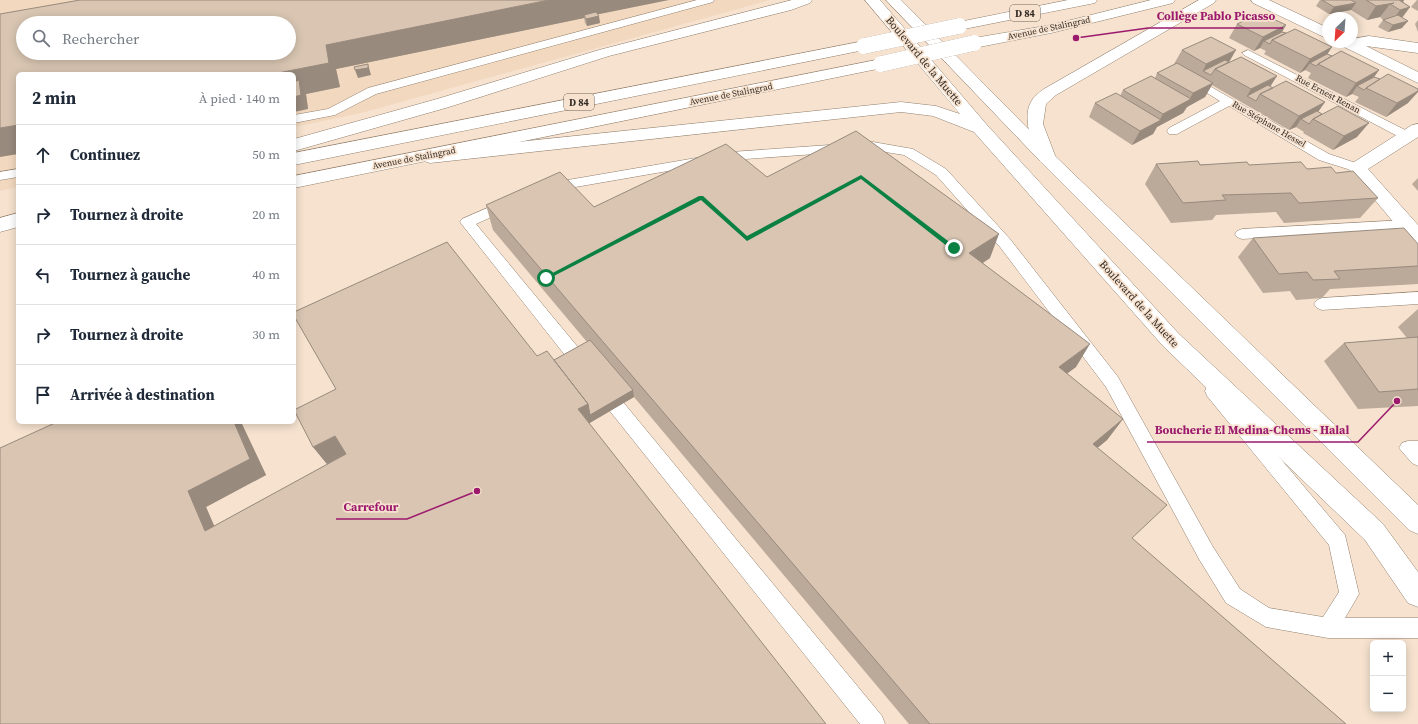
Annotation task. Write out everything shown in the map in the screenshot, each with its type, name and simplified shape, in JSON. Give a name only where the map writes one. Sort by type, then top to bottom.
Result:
[{"type":"main road","points":[[296,144],[443,103],[604,52],[786,7],[804,0]]},
{"type":"main road","name":"Boulevard de la Muette","points":[[872,0],[981,129],[1171,340],[1374,532],[1418,594]]},
{"type":"main road","name":"Boulevard de la Muette","points":[[893,0],[1047,158],[1418,522]]},
{"type":"main road","name":"Avenue de Stalingrad","points":[[296,159],[1090,0]]},
{"type":"main road","name":"Avenue de Stalingrad","points":[[296,182],[881,64],[974,43],[1051,28],[1168,0]]},
{"type":"main road","points":[[1047,158],[1035,124],[1038,103],[1050,92],[1209,0]]},
{"type":"main road","points":[[1258,0],[1322,31]]},
{"type":"main road","points":[[1358,42],[1369,41],[1418,48]]},
{"type":"main road","points":[[1357,48],[1418,78]]},
{"type":"main road","points":[[403,160],[901,107],[936,111],[981,129]]},
{"type":"main road","points":[[1413,132],[1357,168],[1414,229]]},
{"type":"main road","points":[[0,225],[16,221]]},
{"type":"main road","points":[[0,234],[16,232]]},
{"type":"lane","points":[[296,119],[331,112],[372,92],[709,0]]},
{"type":"lane","name":"Rue Ernest Renan","points":[[1248,53],[1413,132]]},
{"type":"lane","name":"Rue Stéphane Hessel","points":[[1183,74],[1324,157],[1357,168]]},
{"type":"lane","points":[[1173,131],[1229,101]]},
{"type":"lane","points":[[874,724],[467,222],[495,208],[562,184],[731,156],[873,146],[908,152],[941,172],[1005,243],[1112,382],[1206,553],[1233,596],[1266,617],[1328,628],[1418,628]]},
{"type":"lane","points":[[0,176],[16,173]]},
{"type":"lane","points":[[1242,234],[1414,229]]},
{"type":"lane","points":[[1322,304],[1418,298]]},
{"type":"lane","points":[[1171,340],[1338,541],[1349,594],[1328,628]]},
{"type":"lane","points":[[1069,348],[1112,382]]},
{"type":"lane","points":[[1418,448],[1408,448],[1418,458]]},
{"type":"shaded area","points":[[0,0],[770,0],[361,113],[296,127],[296,72],[16,72],[16,187],[0,191]]},
{"type":"building","points":[[80,0],[549,0],[326,45],[329,63],[283,72],[16,72],[16,125],[0,128],[0,14]]},
{"type":"building","points":[[1322,0],[1351,0],[1356,3],[1334,7]]},
{"type":"building","points":[[1366,0],[1399,0],[1410,7],[1400,10],[1390,4],[1394,3],[1376,6]]},
{"type":"building","points":[[596,12],[599,16],[586,19],[584,15]]},
{"type":"building","points":[[1261,13],[1286,25],[1263,37],[1237,24]]},
{"type":"building","points":[[1398,15],[1408,21],[1393,25],[1383,20]]},
{"type":"building","points":[[1295,29],[1322,42],[1322,48],[1330,48],[1310,59],[1272,40]]},
{"type":"building","points":[[1282,32],[1286,33],[1272,40],[1270,44],[1264,41]]},
{"type":"building","points":[[1211,37],[1236,50],[1206,64],[1182,50]]},
{"type":"building","points":[[1341,51],[1379,70],[1356,83],[1318,64]]},
{"type":"building","points":[[1327,54],[1332,56],[1316,66],[1310,63]]},
{"type":"building","points":[[1241,57],[1277,76],[1251,89],[1215,69]]},
{"type":"building","points":[[1225,60],[1229,62],[1215,69],[1211,75],[1203,71]]},
{"type":"building","points":[[1177,63],[1213,83],[1193,93],[1157,73]]},
{"type":"building","points":[[368,64],[368,68],[355,70],[354,67]]},
{"type":"building","points":[[1388,74],[1418,89],[1418,91],[1397,103],[1366,88]]},
{"type":"building","points":[[1151,76],[1191,99],[1163,114],[1123,90]]},
{"type":"building","points":[[1374,77],[1380,79],[1364,90],[1357,86]]},
{"type":"building","points":[[299,80],[301,95],[296,96],[296,81]]},
{"type":"building","points":[[1286,81],[1325,102],[1299,116],[1260,94]]},
{"type":"building","points":[[1268,85],[1273,88],[1260,94],[1256,101],[1247,96]]},
{"type":"building","points":[[1116,93],[1161,120],[1140,131],[1095,103]]},
{"type":"building","points":[[1338,106],[1369,123],[1344,136],[1313,119]]},
{"type":"building","points":[[1317,111],[1322,114],[1313,119],[1309,124],[1301,119]]},
{"type":"building","points":[[856,131],[999,234],[969,253],[1090,344],[1059,367],[1123,419],[1093,444],[1167,505],[1132,538],[1346,724],[930,724],[486,205],[560,172],[594,207],[726,144],[767,177]]},
{"type":"building","points":[[1198,161],[1200,165],[1247,162],[1249,165],[1301,162],[1307,169],[1331,167],[1336,173],[1353,171],[1378,198],[1299,203],[1291,193],[1222,195],[1226,200],[1183,203],[1156,164]]},
{"type":"building","points":[[1404,228],[1418,244],[1418,266],[1334,271],[1340,279],[1313,280],[1307,272],[1279,274],[1253,238]]},
{"type":"building","points":[[447,242],[537,356],[547,351],[588,404],[578,409],[826,724],[0,724],[0,448],[53,424],[235,424],[250,459],[188,491],[205,531],[346,454],[335,436],[313,447],[296,414],[296,409],[336,389],[296,319],[296,311]]},
{"type":"building","points":[[1418,337],[1418,389],[1379,392],[1344,343]]},
{"type":"building","points":[[590,340],[633,390],[590,415],[588,404],[554,360]]},
{"type":"place","name":"Collège Pablo Picasso","points":[[1076,38]]},
{"type":"place","name":"Boucherie El Medina-Chems - Halal","points":[[1397,401]]},
{"type":"place","name":"Carrefour","points":[[477,491]]},
{"type":"route","points":[[546,278],[701,198],[747,238],[861,176],[954,248]]}]
